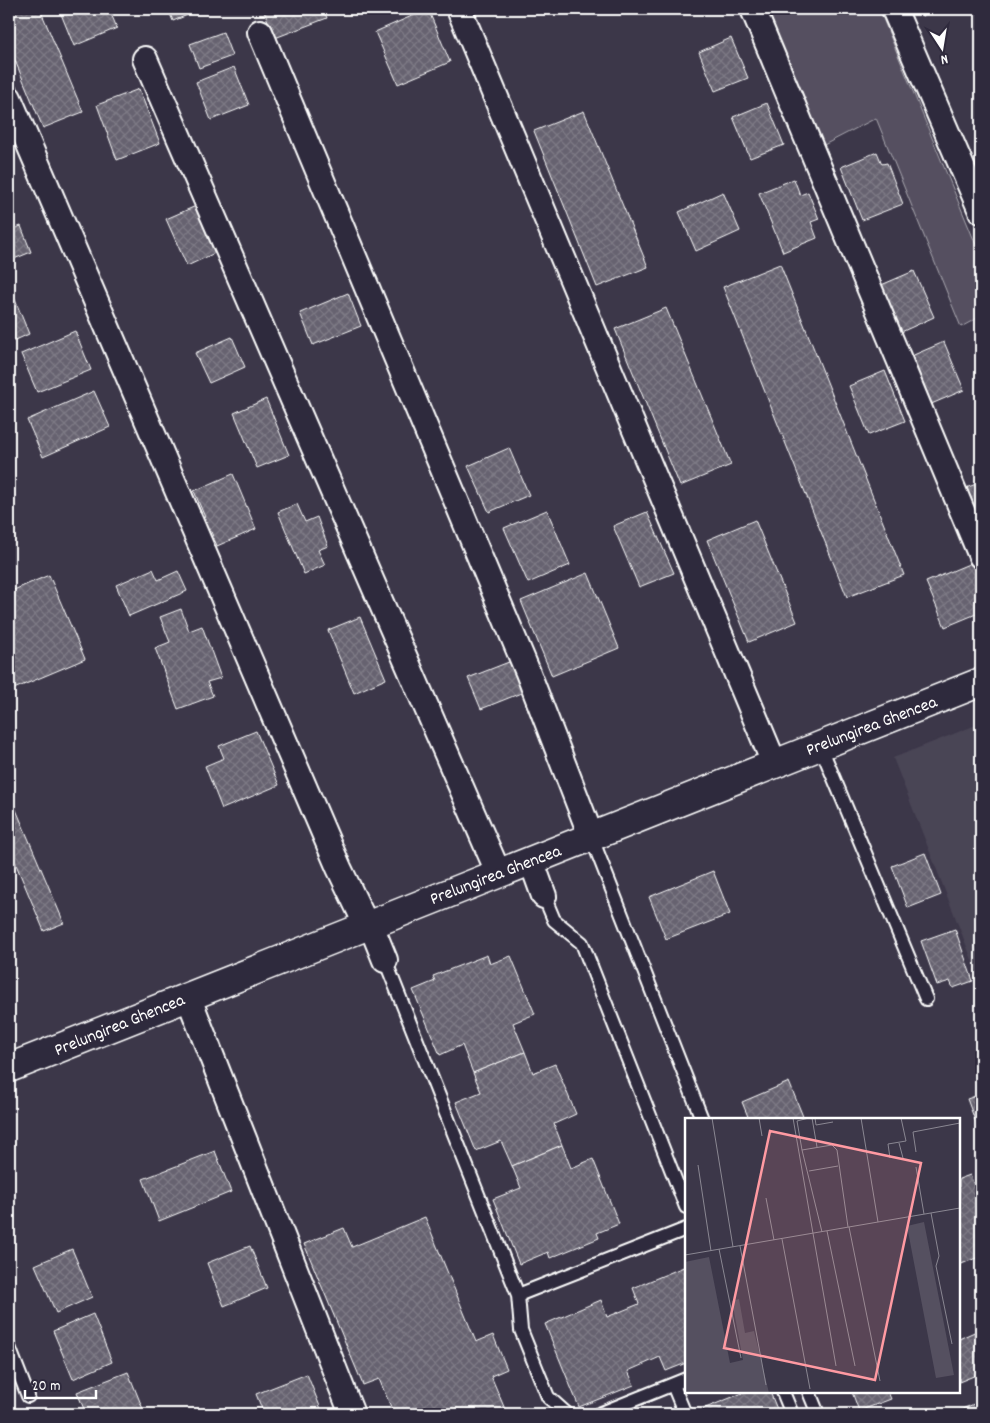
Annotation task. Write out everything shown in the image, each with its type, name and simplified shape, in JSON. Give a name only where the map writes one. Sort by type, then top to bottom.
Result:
[{"type":"main road","name":"Prelungirea Ghencea","points":[[9,1068],[498,872],[981,682]]},
{"type":"street","points":[[459,9],[774,763]]},
{"type":"street","points":[[753,9],[981,556]]},
{"type":"street","points":[[894,9],[981,211]]},
{"type":"street","points":[[260,32],[526,670],[591,836]]},
{"type":"street","points":[[145,59],[498,872]]},
{"type":"street","points":[[9,98],[339,868],[384,960]]},
{"type":"street","points":[[531,860],[544,896]]},
{"type":"street","points":[[188,996],[352,1414]]},
{"type":"lane","points":[[820,745],[926,1000]]},
{"type":"lane","points":[[591,836],[702,1118]]},
{"type":"lane","points":[[544,896],[554,920],[582,943],[685,1204]]},
{"type":"lane","points":[[384,960],[518,1295],[521,1330],[548,1397],[567,1414]]},
{"type":"lane","points":[[518,1295],[685,1229]]},
{"type":"lane","points":[[9,1347],[28,1396]]},
{"type":"lane","points":[[599,1414],[685,1379]]},
{"type":"lane","points":[[673,1385],[685,1414]]},
{"type":"lane","points":[[783,1393],[792,1414]]},
{"type":"lane","points":[[809,1393],[818,1414]]},
{"type":"shaded area","points":[[765,9],[879,9],[981,257],[981,316],[961,327],[876,118],[822,146]]},
{"type":"shaded area","points":[[981,723],[981,983],[893,758]]},
{"type":"building","points":[[9,9],[40,9],[83,112],[43,128],[9,46]]},
{"type":"building","points":[[59,9],[109,9],[117,28],[74,46]]},
{"type":"building","points":[[168,9],[202,9],[173,21]]},
{"type":"building","points":[[263,9],[323,9],[327,18],[275,38]]},
{"type":"building","points":[[428,9],[450,62],[398,84],[375,32]]},
{"type":"building","points":[[919,9],[939,9],[922,16]]},
{"type":"building","points":[[223,32],[232,56],[199,68],[190,44]]},
{"type":"building","points":[[731,38],[748,78],[715,91],[699,52]]},
{"type":"building","points":[[234,67],[249,105],[211,120],[196,82]]},
{"type":"building","points":[[139,89],[160,143],[117,160],[97,105]]},
{"type":"building","points":[[767,103],[784,145],[750,158],[733,117]]},
{"type":"building","points":[[584,111],[648,267],[597,287],[534,131]]},
{"type":"building","points":[[877,152],[882,164],[887,163],[903,204],[862,220],[841,167]]},
{"type":"building","points":[[794,179],[800,195],[808,192],[819,219],[811,222],[817,238],[783,252],[759,193]]},
{"type":"building","points":[[723,192],[740,231],[696,251],[679,212]]},
{"type":"building","points":[[196,206],[217,252],[187,266],[166,219]]},
{"type":"building","points":[[21,226],[31,252],[9,261],[9,231]]},
{"type":"building","points":[[780,264],[904,575],[847,597],[723,287]]},
{"type":"building","points":[[914,271],[934,317],[899,333],[879,286]]},
{"type":"building","points":[[9,285],[29,334],[9,343]]},
{"type":"building","points":[[348,293],[361,326],[313,345],[300,313]]},
{"type":"building","points":[[666,308],[731,465],[680,486],[615,329]]},
{"type":"building","points":[[75,331],[91,370],[37,392],[21,354]]},
{"type":"building","points":[[232,337],[245,367],[209,383],[195,353]]},
{"type":"building","points":[[944,342],[964,390],[929,405],[909,357]]},
{"type":"building","points":[[885,371],[905,421],[869,435],[849,386]]},
{"type":"building","points":[[94,391],[110,427],[43,457],[27,420]]},
{"type":"building","points":[[266,399],[289,455],[257,468],[234,413]]},
{"type":"building","points":[[509,448],[529,495],[489,512],[468,466]]},
{"type":"building","points":[[233,474],[256,529],[217,546],[194,491]]},
{"type":"building","points":[[981,482],[981,525],[966,488]]},
{"type":"building","points":[[297,504],[305,522],[317,517],[328,546],[318,550],[325,565],[304,574],[278,512]]},
{"type":"building","points":[[547,510],[570,565],[528,583],[504,528]]},
{"type":"building","points":[[647,512],[674,573],[639,587],[613,526]]},
{"type":"building","points":[[755,520],[797,622],[749,642],[707,540]]},
{"type":"building","points":[[976,561],[981,572],[981,612],[945,627],[926,582]]},
{"type":"building","points":[[153,569],[158,580],[178,571],[187,591],[129,616],[116,585]]},
{"type":"building","points":[[588,573],[619,648],[552,676],[521,601]]},
{"type":"building","points":[[49,575],[85,659],[9,691],[9,592]]},
{"type":"building","points":[[181,609],[189,631],[202,626],[221,678],[207,682],[213,696],[178,709],[155,648],[170,642],[160,617]]},
{"type":"building","points":[[360,617],[386,679],[354,693],[328,630]]},
{"type":"building","points":[[514,660],[526,691],[481,709],[468,678]]},
{"type":"building","points":[[256,731],[279,785],[222,809],[205,766],[224,758],[219,746]]},
{"type":"building","points":[[9,793],[64,923],[44,931],[9,848]]},
{"type":"building","points":[[925,853],[941,895],[908,908],[892,866]]},
{"type":"building","points":[[713,871],[730,914],[666,939],[649,897]]},
{"type":"building","points":[[955,929],[973,981],[953,988],[950,981],[937,985],[921,941]]},
{"type":"building","points":[[487,955],[490,964],[511,956],[535,1014],[513,1023],[525,1052],[473,1073],[462,1045],[440,1055],[413,990],[435,981],[433,976]]},
{"type":"building","points":[[525,1052],[533,1073],[555,1064],[576,1114],[554,1124],[562,1145],[512,1166],[501,1141],[476,1151],[456,1102],[481,1092],[473,1073]]},
{"type":"building","points":[[789,1082],[804,1118],[749,1118],[742,1102]]},
{"type":"building","points":[[981,1094],[981,1136],[967,1099]]},
{"type":"building","points":[[562,1145],[571,1168],[593,1159],[619,1224],[597,1233],[599,1238],[550,1258],[548,1252],[519,1264],[493,1199],[521,1188],[512,1166]]},
{"type":"building","points":[[215,1151],[231,1192],[159,1221],[143,1179]]},
{"type":"building","points":[[970,1175],[981,1203],[981,1256],[960,1265],[960,1179]]},
{"type":"building","points":[[425,1217],[476,1342],[493,1335],[507,1369],[491,1376],[507,1414],[394,1414],[379,1379],[363,1385],[304,1244],[344,1228],[352,1247]]},
{"type":"building","points":[[250,1246],[267,1288],[224,1306],[207,1263]]},
{"type":"building","points":[[72,1249],[92,1297],[56,1313],[35,1265]]},
{"type":"building","points":[[685,1266],[685,1363],[666,1371],[660,1357],[628,1371],[634,1385],[579,1407],[545,1324],[601,1300],[607,1317],[639,1304],[633,1288]]},
{"type":"building","points":[[93,1314],[112,1362],[73,1379],[53,1331]]},
{"type":"building","points":[[981,1329],[981,1373],[960,1382],[960,1339]]},
{"type":"building","points":[[128,1372],[145,1414],[86,1414],[77,1392]]},
{"type":"building","points":[[307,1374],[323,1414],[264,1414],[256,1394]]},
{"type":"building","points":[[743,1393],[770,1393],[779,1414],[705,1414],[703,1409]]},
{"type":"building","points":[[852,1393],[888,1393],[891,1399],[859,1411]]},
{"type":"building","points":[[981,1401],[981,1414],[953,1414],[953,1413]]}]
